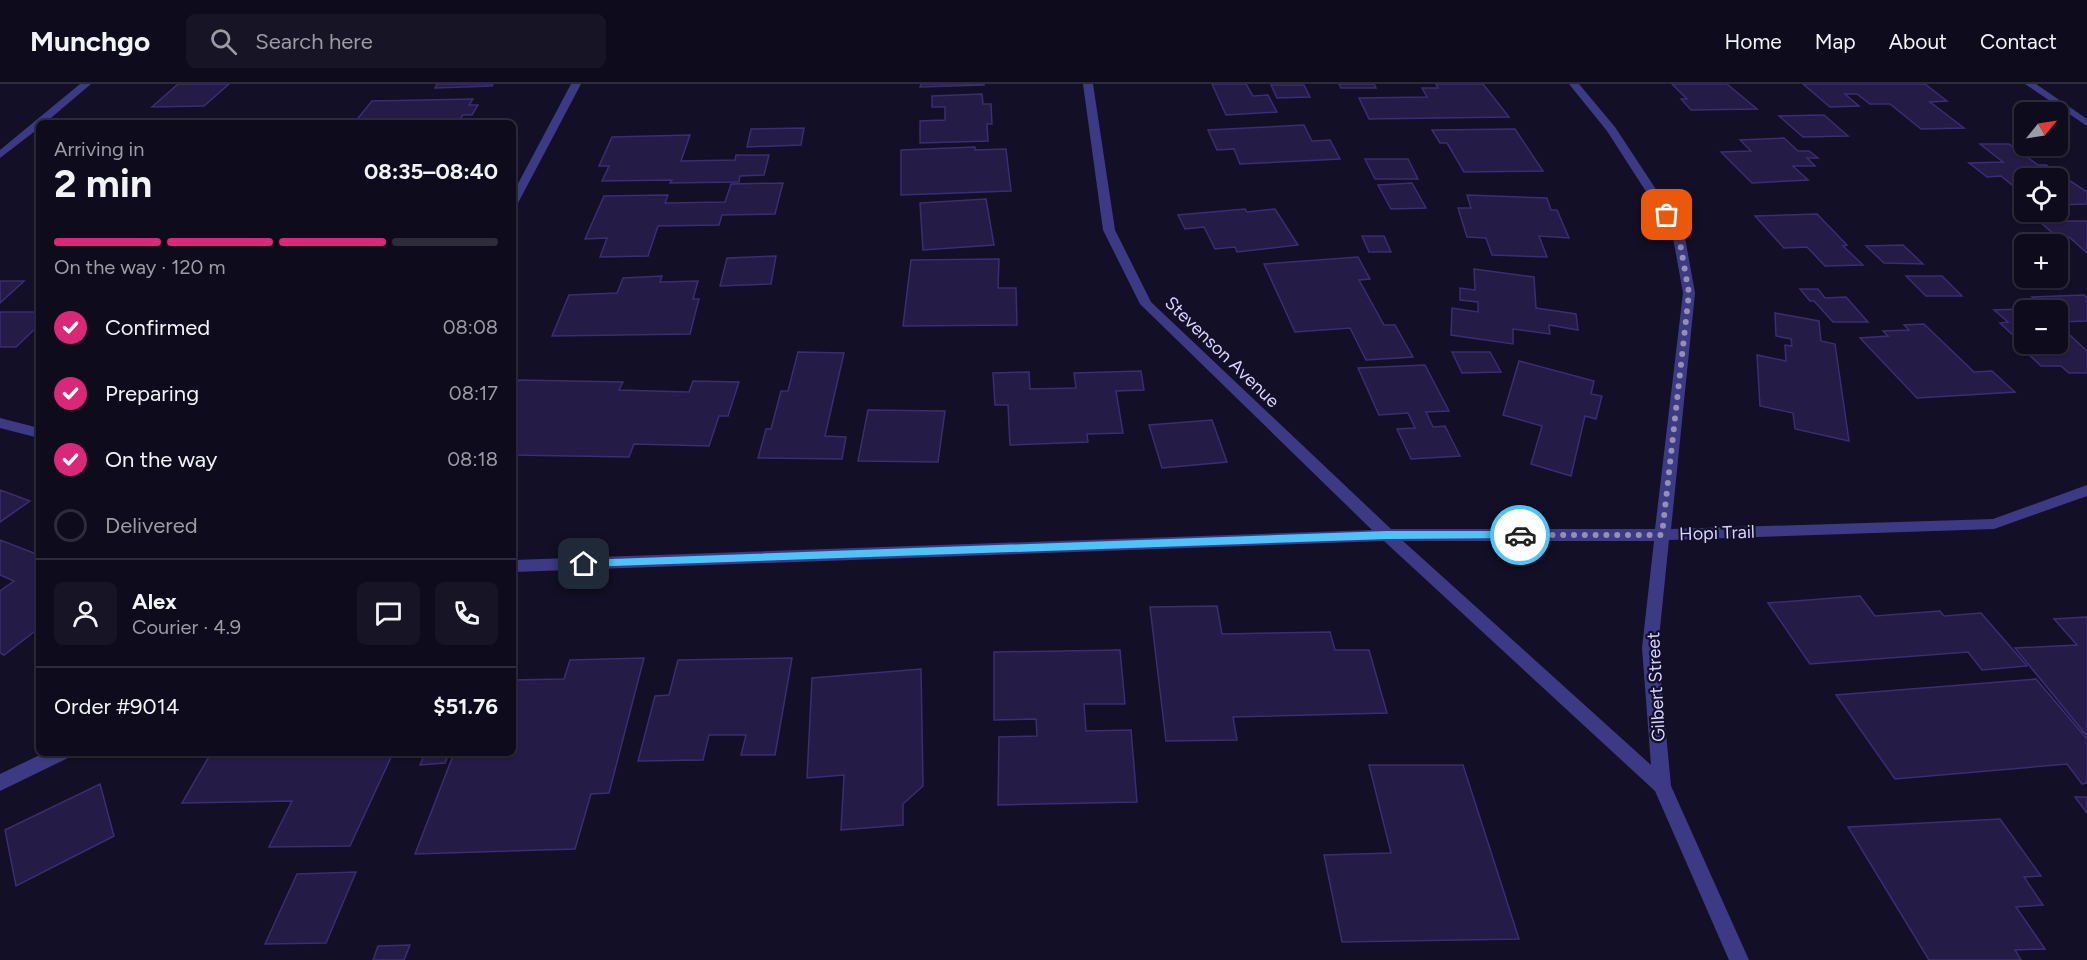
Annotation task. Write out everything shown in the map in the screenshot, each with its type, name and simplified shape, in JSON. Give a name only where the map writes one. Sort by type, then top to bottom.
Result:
[{"type":"street","points":[[42,120],[86,84]]},
{"type":"street","points":[[516,196],[576,84]]},
{"type":"street","name":"Stevenson Avenue","points":[[1088,84],[1109,230],[1146,304],[1387,535]]},
{"type":"street","name":"Gilbert Street","points":[[1574,84],[1611,129],[1678,232],[1689,293],[1650,648],[1662,786],[1739,960]]},
{"type":"street","points":[[2030,84],[2087,123]]},
{"type":"street","points":[[0,155],[36,125]]},
{"type":"street","points":[[0,423],[36,432]]},
{"type":"street","name":"Hopi Trail","points":[[516,566],[1387,535],[1662,535],[1994,524],[2087,490]]},
{"type":"street","name":"Gilbert Street","points":[[1387,535],[1662,786]]},
{"type":"street","points":[[0,783],[56,756]]},
{"type":"building","points":[[178,84],[229,84],[204,106],[152,107]]},
{"type":"building","points":[[437,84],[493,84],[492,86],[435,88]]},
{"type":"building","points":[[921,84],[984,84],[984,85],[920,87]]},
{"type":"building","points":[[1212,84],[1246,84],[1253,96],[1268,95],[1277,112],[1226,115]]},
{"type":"building","points":[[1339,84],[1374,84],[1376,88],[1341,88]]},
{"type":"building","points":[[1436,84],[1483,84],[1509,117],[1369,119],[1359,98],[1427,97],[1422,88],[1438,88]]},
{"type":"building","points":[[1672,84],[1727,84],[1757,109],[1691,110],[1681,99],[1687,99]]},
{"type":"building","points":[[1803,84],[1925,84],[1947,101],[1930,102],[1964,128],[1921,129],[1890,104],[1870,104],[1857,94],[1845,94],[1859,106],[1830,107]]},
{"type":"building","points":[[1271,85],[1304,85],[1310,97],[1277,98]]},
{"type":"building","points":[[982,94],[983,104],[991,104],[992,124],[987,124],[988,141],[920,143],[920,121],[945,120],[945,107],[932,107],[932,96]]},
{"type":"building","points":[[473,99],[469,105],[478,105],[472,115],[463,115],[459,120],[356,120],[372,101]]},
{"type":"building","points":[[1824,115],[1848,136],[1803,137],[1779,116]]},
{"type":"building","points":[[1304,125],[1312,141],[1330,140],[1340,159],[1240,164],[1234,149],[1217,150],[1208,130]]},
{"type":"building","points":[[804,128],[801,145],[747,147],[751,129]]},
{"type":"building","points":[[1515,129],[1543,171],[1464,172],[1447,143],[1440,143],[1432,130]]},
{"type":"building","points":[[690,135],[681,161],[735,160],[736,155],[769,155],[764,175],[740,176],[739,182],[602,181],[609,166],[599,166],[612,137]]},
{"type":"building","points":[[1784,138],[1798,151],[1809,151],[1818,158],[1807,158],[1815,166],[1793,166],[1808,180],[1752,183],[1721,152],[1751,151],[1740,140]]},
{"type":"building","points":[[1980,144],[2009,144],[2014,148],[2014,156],[2026,156],[2038,165],[2046,165],[2051,168],[2014,168],[2014,187],[2001,176],[1987,177],[1969,163],[2003,162]]},
{"type":"building","points":[[975,147],[975,150],[1006,149],[1011,191],[901,195],[901,150]]},
{"type":"building","points":[[1365,159],[1408,159],[1418,179],[1375,179]]},
{"type":"building","points":[[2068,179],[2087,192],[2087,204],[2068,205]]},
{"type":"building","points":[[783,183],[775,214],[722,215],[719,225],[658,226],[648,256],[600,257],[607,238],[585,239],[604,196],[668,195],[665,203],[725,202],[731,184]]},
{"type":"building","points":[[1412,183],[1426,208],[1391,209],[1378,185]]},
{"type":"building","points":[[1467,195],[1547,198],[1551,210],[1557,210],[1569,238],[1539,236],[1547,257],[1492,255],[1486,238],[1467,237],[1458,208],[1471,208]]},
{"type":"building","points":[[986,199],[994,245],[923,250],[920,203]]},
{"type":"building","points":[[1245,209],[1247,212],[1275,209],[1298,245],[1237,252],[1235,247],[1215,249],[1204,227],[1185,229],[1178,215]]},
{"type":"building","points":[[1817,214],[1847,245],[1843,246],[1863,265],[1825,266],[1807,247],[1784,248],[1755,216]]},
{"type":"building","points":[[2087,221],[2087,253],[2068,237],[2068,234],[2054,234],[2040,222]]},
{"type":"building","points":[[1362,236],[1384,236],[1391,252],[1369,252]]},
{"type":"building","points":[[1903,245],[1923,264],[1884,263],[1866,246]]},
{"type":"building","points":[[776,256],[771,284],[720,286],[727,258]]},
{"type":"building","points":[[1358,257],[1370,279],[1359,280],[1384,325],[1395,325],[1413,357],[1366,360],[1350,328],[1295,332],[1264,264]]},
{"type":"building","points":[[999,259],[998,288],[1016,288],[1017,325],[903,326],[911,260]]},
{"type":"building","points":[[1474,269],[1534,277],[1536,308],[1576,314],[1578,330],[1549,325],[1550,334],[1513,329],[1513,344],[1451,335],[1452,308],[1478,312],[1478,302],[1460,300],[1460,288],[1475,290]]},
{"type":"building","points":[[662,276],[660,282],[698,281],[693,299],[699,299],[690,334],[552,336],[569,295],[617,293],[623,278]]},
{"type":"building","points":[[1906,276],[1942,276],[1962,296],[1926,296]]},
{"type":"building","points":[[0,281],[24,281],[0,303]]},
{"type":"building","points":[[1800,289],[1818,289],[1825,298],[1846,297],[1868,322],[1833,322]]},
{"type":"building","points":[[2084,295],[2087,298],[2087,321],[2068,322],[2068,300],[2035,300],[2032,297]]},
{"type":"building","points":[[2014,309],[2014,336],[2000,323],[2008,322],[1994,310]]},
{"type":"building","points":[[0,312],[36,312],[36,328],[16,347],[0,347]]},
{"type":"building","points":[[1775,313],[1819,321],[1821,341],[1835,344],[1849,441],[1795,429],[1793,413],[1760,406],[1757,355],[1786,361],[1785,345],[1792,346],[1791,339],[1776,336]]},
{"type":"building","points":[[1924,324],[1974,372],[1992,371],[2015,392],[1917,398],[1860,338],[1888,336],[1883,331],[1909,330],[1904,325]]},
{"type":"building","points":[[2068,333],[2087,351],[2087,373],[2069,373],[2061,366],[2041,366],[2028,354],[2068,354]]},
{"type":"building","points":[[798,352],[844,353],[825,436],[846,437],[842,459],[758,458],[766,429],[771,429],[781,391],[788,391]]},
{"type":"building","points":[[1452,352],[1490,352],[1501,372],[1462,373]]},
{"type":"building","points":[[1519,361],[1594,381],[1591,394],[1602,396],[1596,419],[1585,416],[1571,476],[1531,464],[1542,426],[1503,415]]},
{"type":"building","points":[[1425,365],[1449,411],[1426,412],[1433,427],[1445,426],[1460,456],[1411,459],[1397,429],[1415,428],[1408,413],[1379,415],[1358,368]]},
{"type":"building","points":[[1141,371],[1144,390],[1116,391],[1123,433],[1087,434],[1088,442],[1010,445],[1008,405],[995,405],[993,373],[1029,372],[1030,389],[1076,388],[1074,373]]},
{"type":"building","points":[[519,380],[623,382],[619,390],[689,392],[693,381],[739,382],[728,416],[719,416],[709,446],[634,444],[629,457],[516,455],[516,386]]},
{"type":"building","points":[[868,410],[945,411],[938,462],[858,461]]},
{"type":"building","points":[[1212,420],[1227,462],[1162,468],[1149,425]]},
{"type":"building","points":[[0,490],[30,501],[0,522]]},
{"type":"building","points":[[0,540],[36,554],[36,630],[4,655],[0,653],[0,591],[14,581],[0,575]]},
{"type":"building","points":[[1860,596],[1875,616],[1940,611],[1944,616],[1981,613],[2027,666],[1982,670],[1968,652],[1810,664],[1768,603]]},
{"type":"building","points":[[1217,606],[1222,634],[1330,632],[1335,650],[1369,650],[1387,713],[1233,717],[1237,740],[1166,741],[1150,607]]},
{"type":"building","points":[[2087,617],[2087,736],[2015,648],[2077,645],[2054,619]]},
{"type":"building","points":[[1120,650],[1125,704],[1084,704],[1086,731],[1131,730],[1137,802],[998,805],[999,737],[1037,736],[1036,719],[994,720],[994,652]]},
{"type":"building","points":[[644,658],[609,793],[591,794],[575,849],[415,854],[453,756],[516,756],[516,680],[564,679],[570,660]]},
{"type":"building","points":[[792,658],[775,755],[741,755],[746,735],[709,735],[703,760],[638,761],[655,696],[669,695],[678,660]]},
{"type":"building","points":[[921,669],[923,786],[903,804],[903,825],[841,830],[844,775],[807,778],[812,678]]},
{"type":"building","points":[[2036,679],[2087,739],[2087,783],[2082,784],[2067,764],[1895,779],[1836,695]]},
{"type":"building","points":[[209,756],[392,756],[350,846],[269,847],[292,801],[182,803]]},
{"type":"building","points":[[424,756],[448,756],[445,763],[420,765]]},
{"type":"building","points":[[1369,765],[1463,765],[1519,939],[1342,942],[1324,855],[1391,853]]},
{"type":"building","points":[[100,784],[114,836],[16,886],[5,830]]},
{"type":"building","points":[[2075,797],[2087,797],[2087,813]]},
{"type":"building","points":[[2000,819],[2041,876],[2024,877],[2043,905],[2016,907],[2045,949],[2015,950],[2021,960],[1929,960],[1848,827]]},
{"type":"building","points":[[356,872],[326,943],[265,944],[297,874]]},
{"type":"building","points":[[410,945],[404,960],[373,960],[378,946]]},
{"type":"way so far","points":[[1520,535],[1662,535],[1689,293],[1678,232],[1667,215]]},
{"type":"route","points":[[584,564],[1387,535],[1520,535]]}]
